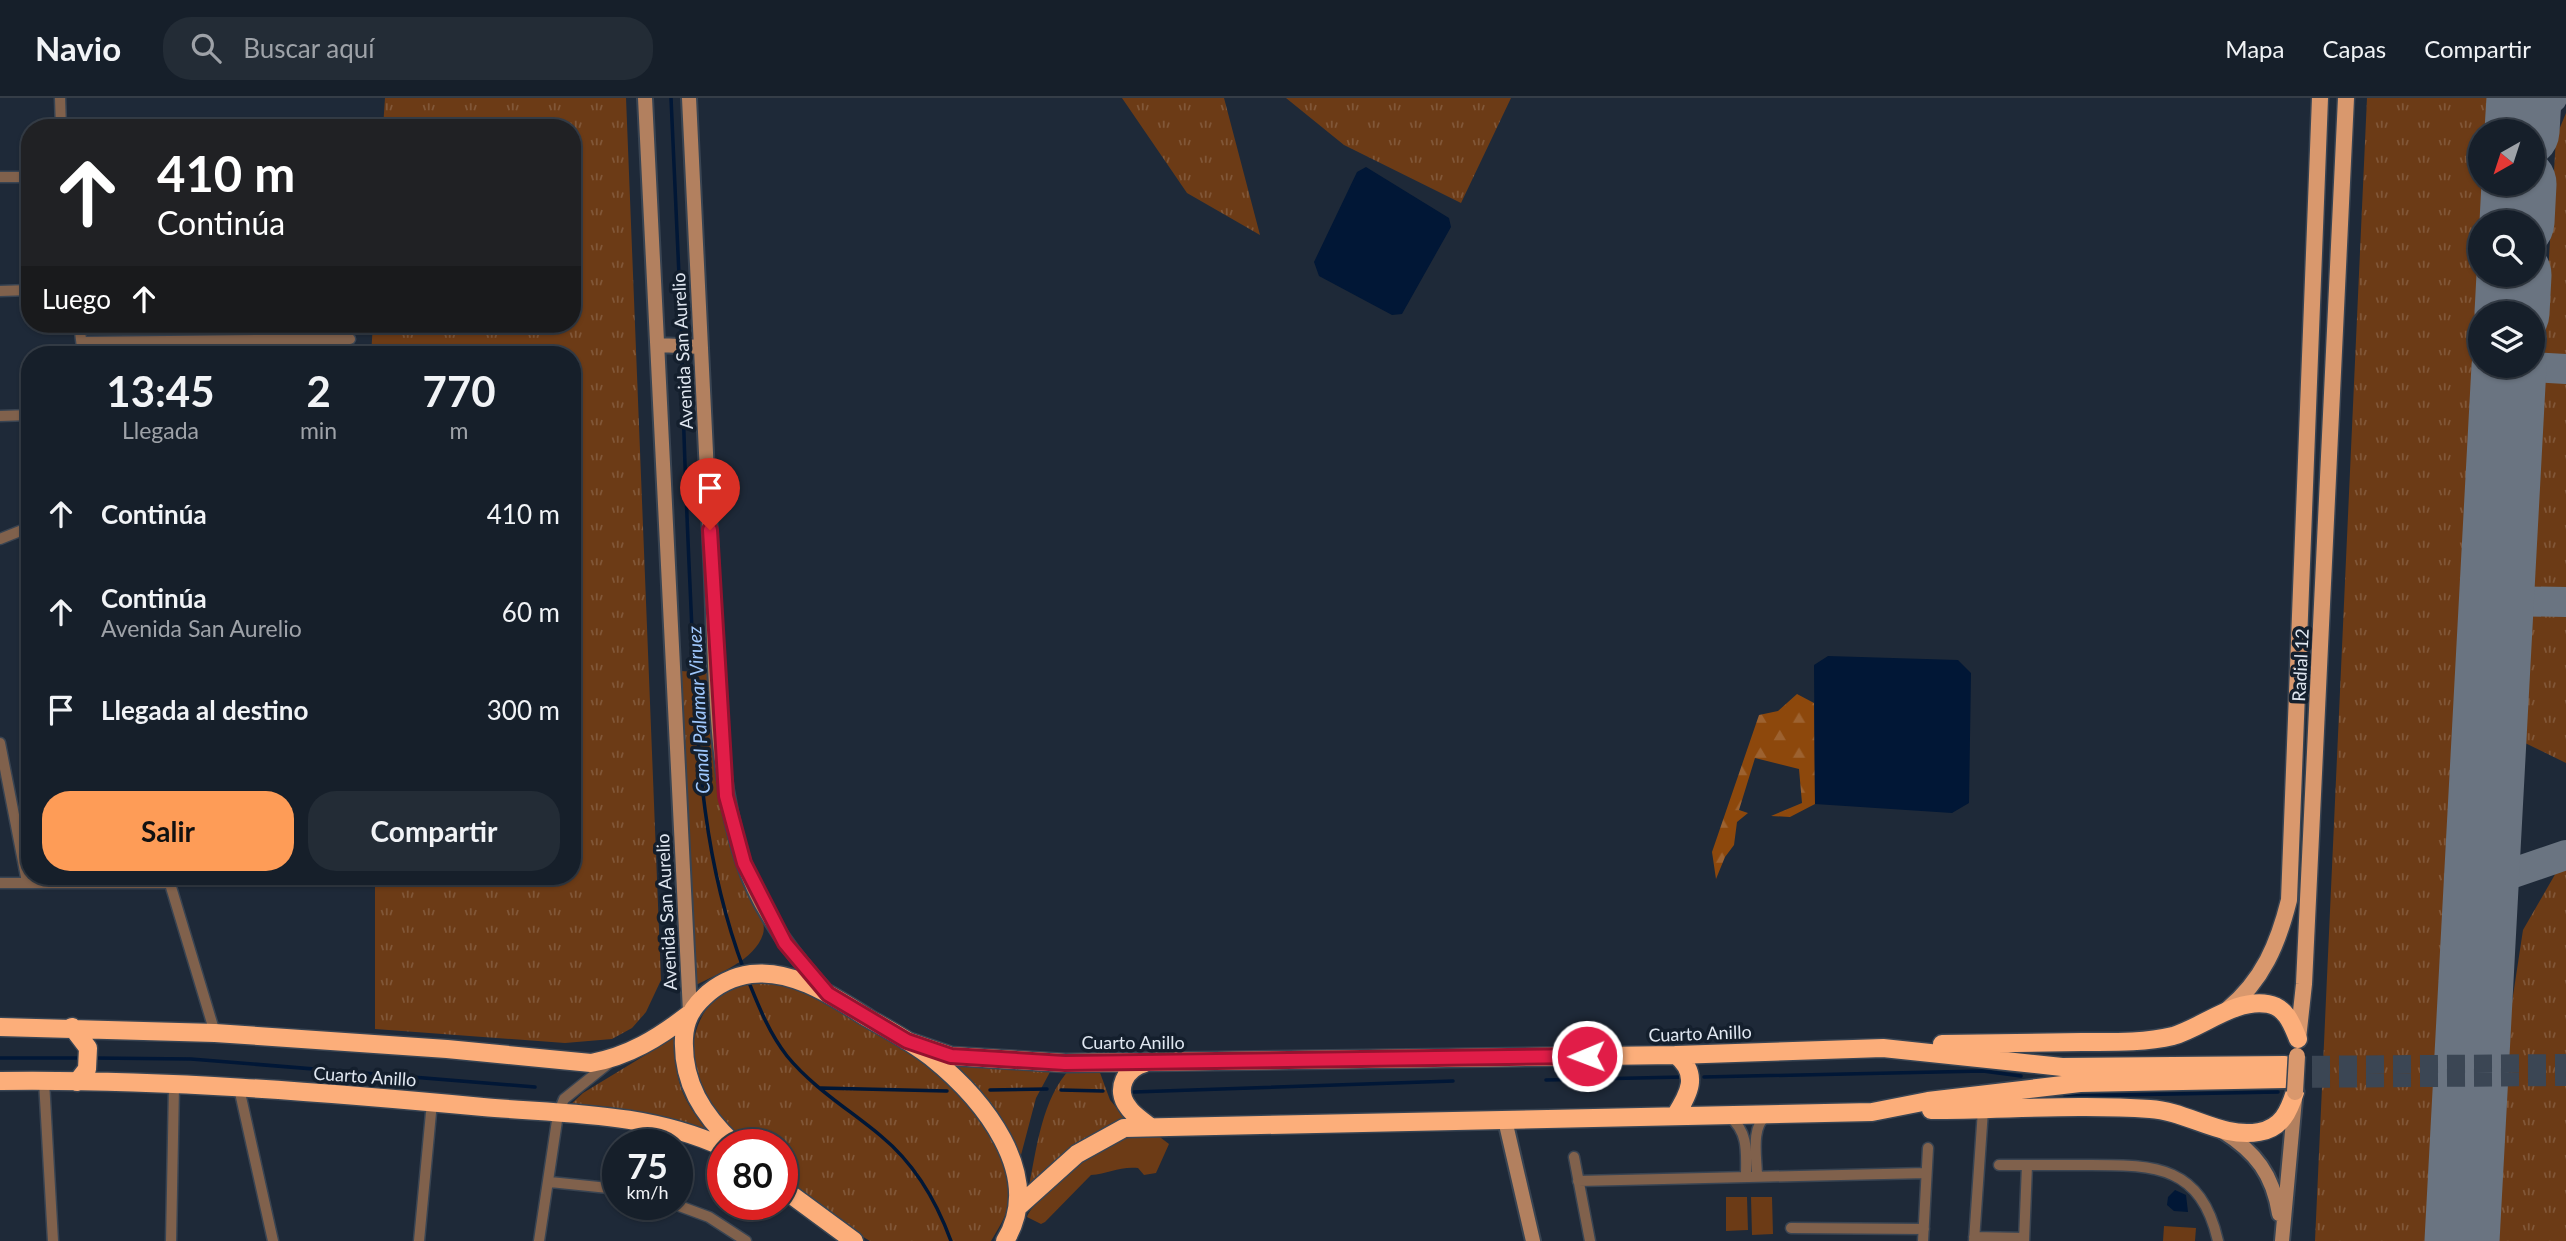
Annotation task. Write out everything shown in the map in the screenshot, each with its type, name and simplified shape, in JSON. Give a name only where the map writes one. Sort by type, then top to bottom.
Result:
[{"type":"highway","name":"Cuarto Anillo","points":[[0,1027],[215,1033],[447,1049],[570,1062],[614,1059],[640,1047],[689,1013],[709,992],[732,979],[750,974],[777,976],[828,994]]},
{"type":"highway","points":[[828,994],[907,1041],[953,1077],[993,1124],[1007,1148],[1017,1175],[1018,1207],[1009,1237]]},
{"type":"highway","points":[[1018,1207],[1077,1154],[1100,1139],[1124,1128],[1149,1126],[2151,1109],[2196,1119],[2217,1128],[2260,1132],[2278,1124],[2288,1114],[2292,1066],[2290,1020],[2282,1010],[2271,1004],[2258,1004],[2220,1015],[2171,1036],[2147,1039],[1883,1048]]},
{"type":"highway","points":[[689,1013],[684,1050],[695,1097],[708,1118],[719,1129]]},
{"type":"highway","points":[[72,1027],[92,1055],[97,1070],[108,1083]]},
{"type":"highway","points":[[77,1082],[92,1055],[94,1041],[102,1029]]},
{"type":"highway","name":"Cuarto Anillo","points":[[907,1041],[951,1056],[994,1060],[1146,1063],[1676,1055],[1883,1048],[2062,1067],[2292,1066]]},
{"type":"highway","points":[[1675,1116],[1691,1088],[1691,1074],[1685,1062],[1676,1055]]},
{"type":"highway","points":[[1146,1063],[1135,1066],[1128,1073],[1122,1092],[1130,1111],[1149,1126]]},
{"type":"highway","points":[[1872,1112],[1928,1101],[2080,1083],[2292,1066]]},
{"type":"highway","name":"Cuarto Anillo","points":[[0,1082],[44,1081],[239,1088],[432,1102],[637,1120],[675,1129],[707,1141]]},
{"type":"highway","points":[[798,1200],[854,1241]]},
{"type":"main road","name":"Avenida San Aurelio","points":[[646,98],[664,345],[689,1013]]},
{"type":"main road","name":"Avenida San Aurelio","points":[[689,98],[697,346],[726,796],[744,863],[773,923],[799,961],[828,994]]},
{"type":"main road","name":"Radial 12","points":[[2220,1015],[2249,989],[2269,961],[2279,939],[2289,900],[2320,98]]},
{"type":"main road","name":"Radial 12","points":[[2282,1237],[2292,1066],[2304,984],[2346,98]]},
{"type":"main road","points":[[664,345],[697,346]]},
{"type":"main road","points":[[1505,1120],[1533,1241]]},
{"type":"main road","name":"Radial 12","points":[[2217,1128],[2243,1144],[2269,1175],[2276,1195],[2282,1237]]},
{"type":"street","points":[[60,98],[61,119]]},
{"type":"street","points":[[0,177],[21,177]]},
{"type":"street","points":[[0,291],[21,290]]},
{"type":"street","points":[[80,333],[82,346]]},
{"type":"street","points":[[82,342],[350,339]]},
{"type":"street","points":[[0,416],[21,415]]},
{"type":"street","points":[[0,539],[21,531]]},
{"type":"street","points":[[0,743],[21,851]]},
{"type":"street","points":[[0,883],[21,882]]},
{"type":"street","points":[[171,885],[215,1033]]},
{"type":"street","points":[[539,1241],[550,1182],[558,1114],[564,1099],[614,1059]]},
{"type":"street","points":[[44,1081],[52,1241]]},
{"type":"street","points":[[171,1241],[174,1086]]},
{"type":"street","points":[[239,1088],[273,1241]]},
{"type":"street","points":[[419,1241],[432,1102]]},
{"type":"street","points":[[1983,1110],[1974,1239],[2024,1239],[2027,1165]]},
{"type":"street","points":[[1757,1177],[1756,1135],[1764,1115],[1772,1114]]},
{"type":"street","points":[[1728,1115],[1738,1124],[1746,1138],[1746,1177]]},
{"type":"street","points":[[1923,1241],[1928,1148]]},
{"type":"street","points":[[1574,1157],[1590,1241]]},
{"type":"street","points":[[1999,1165],[2147,1165],[2182,1180],[2197,1193],[2208,1209],[2218,1241]]},
{"type":"street","points":[[1578,1181],[1926,1173]]},
{"type":"street","points":[[550,1182],[602,1187]]},
{"type":"street","points":[[693,1211],[709,1217],[746,1241]]},
{"type":"street","points":[[1791,1228],[1924,1229]]},
{"type":"green space","points":[[385,98],[626,98],[661,980],[646,1012],[632,1028],[612,1039],[565,1043],[375,1029],[375,886],[338,886],[581,885],[581,346],[372,346],[372,333],[581,333],[581,119],[384,119]]},
{"type":"green space","points":[[1122,98],[1224,98],[1260,235],[1187,193]]},
{"type":"green space","points":[[1286,98],[1511,98],[1461,203],[1344,145]]},
{"type":"green space","points":[[2367,98],[2488,98],[2487,119],[2468,119],[2468,196],[2484,196],[2483,210],[2468,210],[2468,287],[2480,287],[2479,301],[2468,301],[2468,378],[2476,378],[2466,616],[2430,1241],[2315,1241]]},
{"type":"green space","points":[[2566,113],[2566,763],[2521,741],[2542,378],[2545,378],[2545,327],[2556,137]]},
{"type":"green space","points":[[681,671],[710,673],[716,762],[726,828],[735,859],[762,916],[764,926],[759,943],[744,958],[696,985]]},
{"type":"green space","points":[[1797,694],[1814,703],[1815,804],[1790,817],[1771,816],[1802,803],[1799,769],[1755,758],[1739,810],[1748,813],[1737,822],[1734,845],[1725,857],[1716,879],[1712,852],[1759,715],[1778,711]]},
{"type":"green space","points":[[2566,866],[2566,1241],[2497,1241],[2509,1022],[2523,930],[2557,871]]},
{"type":"green space","points":[[771,981],[836,1006],[898,1042],[927,1063],[953,1087],[976,1114],[995,1143],[1011,1182],[1009,1205],[991,1241],[870,1241],[823,1213],[798,1192],[798,1129],[728,1129],[712,1113],[697,1087],[693,1071],[694,1037],[708,1007],[733,987]]},
{"type":"green space","points":[[675,1037],[678,1079],[686,1099],[707,1133],[568,1107],[583,1093]]},
{"type":"green space","points":[[953,1061],[978,1067],[1050,1072],[1036,1098],[1021,1155],[984,1095]]},
{"type":"green space","points":[[1070,1069],[1099,1070],[1110,1100],[1126,1119],[1082,1143],[1029,1186],[1047,1109],[1053,1094]]},
{"type":"green space","points":[[1152,1131],[1169,1144],[1156,1173],[1144,1175],[1138,1168],[1132,1168],[1091,1175],[1045,1222],[1041,1224],[1027,1217],[1052,1187],[1102,1147],[1121,1137]]},
{"type":"green space","points":[[1726,1197],[1747,1197],[1748,1230],[1726,1231]]},
{"type":"green space","points":[[1751,1197],[1772,1197],[1773,1234],[1752,1235]]},
{"type":"green space","points":[[2164,1226],[2196,1228],[2195,1241],[2163,1241]]},
{"type":"water","points":[[1366,167],[1449,218],[1451,227],[1402,314],[1392,315],[1319,276],[1314,262],[1357,172]]},
{"type":"water","points":[[1828,656],[1958,660],[1971,673],[1969,803],[1952,813],[1815,804],[1814,665]]},
{"type":"water","points":[[2175,1190],[2186,1195],[2188,1212],[2174,1211],[2167,1205],[2168,1197]]},
{"type":"waterway","name":"Canal Palamar Viruez","points":[[671,98],[682,342]]},
{"type":"waterway","name":"Canal Palamar Viruez","points":[[682,350],[694,675],[704,802],[719,885],[744,970]]},
{"type":"waterway","name":"Canal Palamar Viruez","points":[[748,980],[760,1010],[787,1056],[808,1078],[881,1136],[904,1158],[939,1211],[951,1241]]},
{"type":"waterway","points":[[0,1058],[82,1058]]},
{"type":"waterway","points":[[93,1058],[191,1059],[535,1087]]},
{"type":"waterway","points":[[1704,1077],[1983,1071],[2021,1076]]},
{"type":"waterway","points":[[1546,1080],[1682,1077]]},
{"type":"waterway","points":[[1134,1092],[1453,1081]]},
{"type":"waterway","points":[[820,1088],[947,1091]]},
{"type":"waterway","points":[[990,1090],[1047,1089]]},
{"type":"waterway","points":[[1061,1090],[1103,1091]]},
{"type":"waterway","points":[[2065,1096],[2278,1092]]},
{"type":"taxiway","points":[[2528,119],[2552,98]]},
{"type":"taxiway","points":[[2545,368],[2566,369]]},
{"type":"taxiway","points":[[2497,601],[2566,602]]},
{"type":"taxiway","points":[[2481,884],[2566,855]]},
{"type":"runway","points":[[2523,119],[2524,98]]},
{"type":"runway","points":[[2518,196],[2518,210]]},
{"type":"runway","points":[[2513,287],[2513,301]]},
{"type":"runway","points":[[2462,1241],[2508,378]]},
{"type":"tunnel","points":[[2285,1065],[2566,1063]]},
{"type":"tunnel","points":[[2285,1079],[2566,1077]]},
{"type":"route","points":[[710,530],[717,688],[726,796],[744,863],[773,923],[785,943],[828,994],[907,1041],[951,1056],[994,1060],[1188,1063],[1587,1056]]}]
